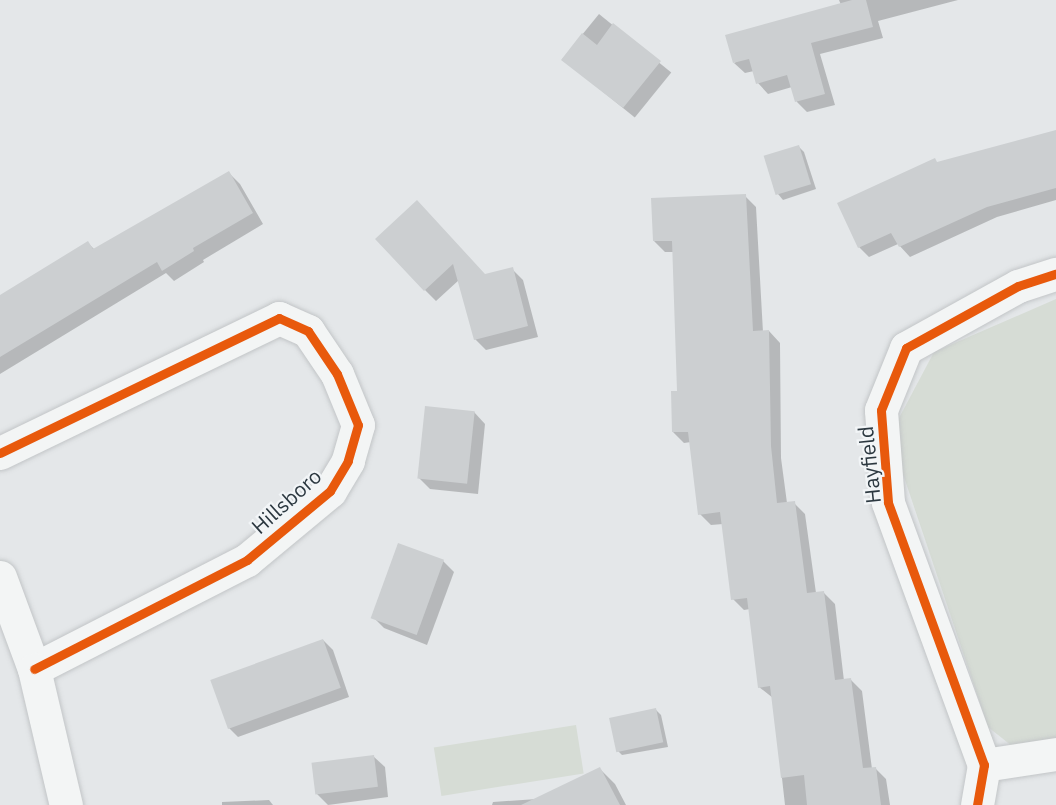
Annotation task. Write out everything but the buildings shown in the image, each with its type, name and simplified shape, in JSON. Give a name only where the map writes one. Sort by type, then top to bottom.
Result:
[{"type":"street","name":"Hayfield","points":[[977,805],[984,765],[888,502],[881,410],[906,348],[1018,286],[1056,274]]},
{"type":"street","name":"Hillsboro","points":[[0,453],[279,318],[308,331],[337,374],[358,425],[348,461],[330,491],[247,560],[34,669]]},
{"type":"street","points":[[0,577],[34,669],[66,805]]},
{"type":"street","points":[[984,765],[1056,754]]},
{"type":"shaded area","points":[[1056,299],[1056,739],[1012,746],[988,727],[899,462],[899,418],[934,352]]},
{"type":"shaded area","points":[[576,725],[584,773],[441,796],[434,748]]},
{"type":"cycle path","points":[[977,805],[984,765],[888,502],[881,410],[906,348],[1018,286],[1056,274]]},
{"type":"cycle path","points":[[0,453],[279,318],[308,331],[337,374],[358,425],[348,461],[330,491],[247,560],[34,669]]}]
